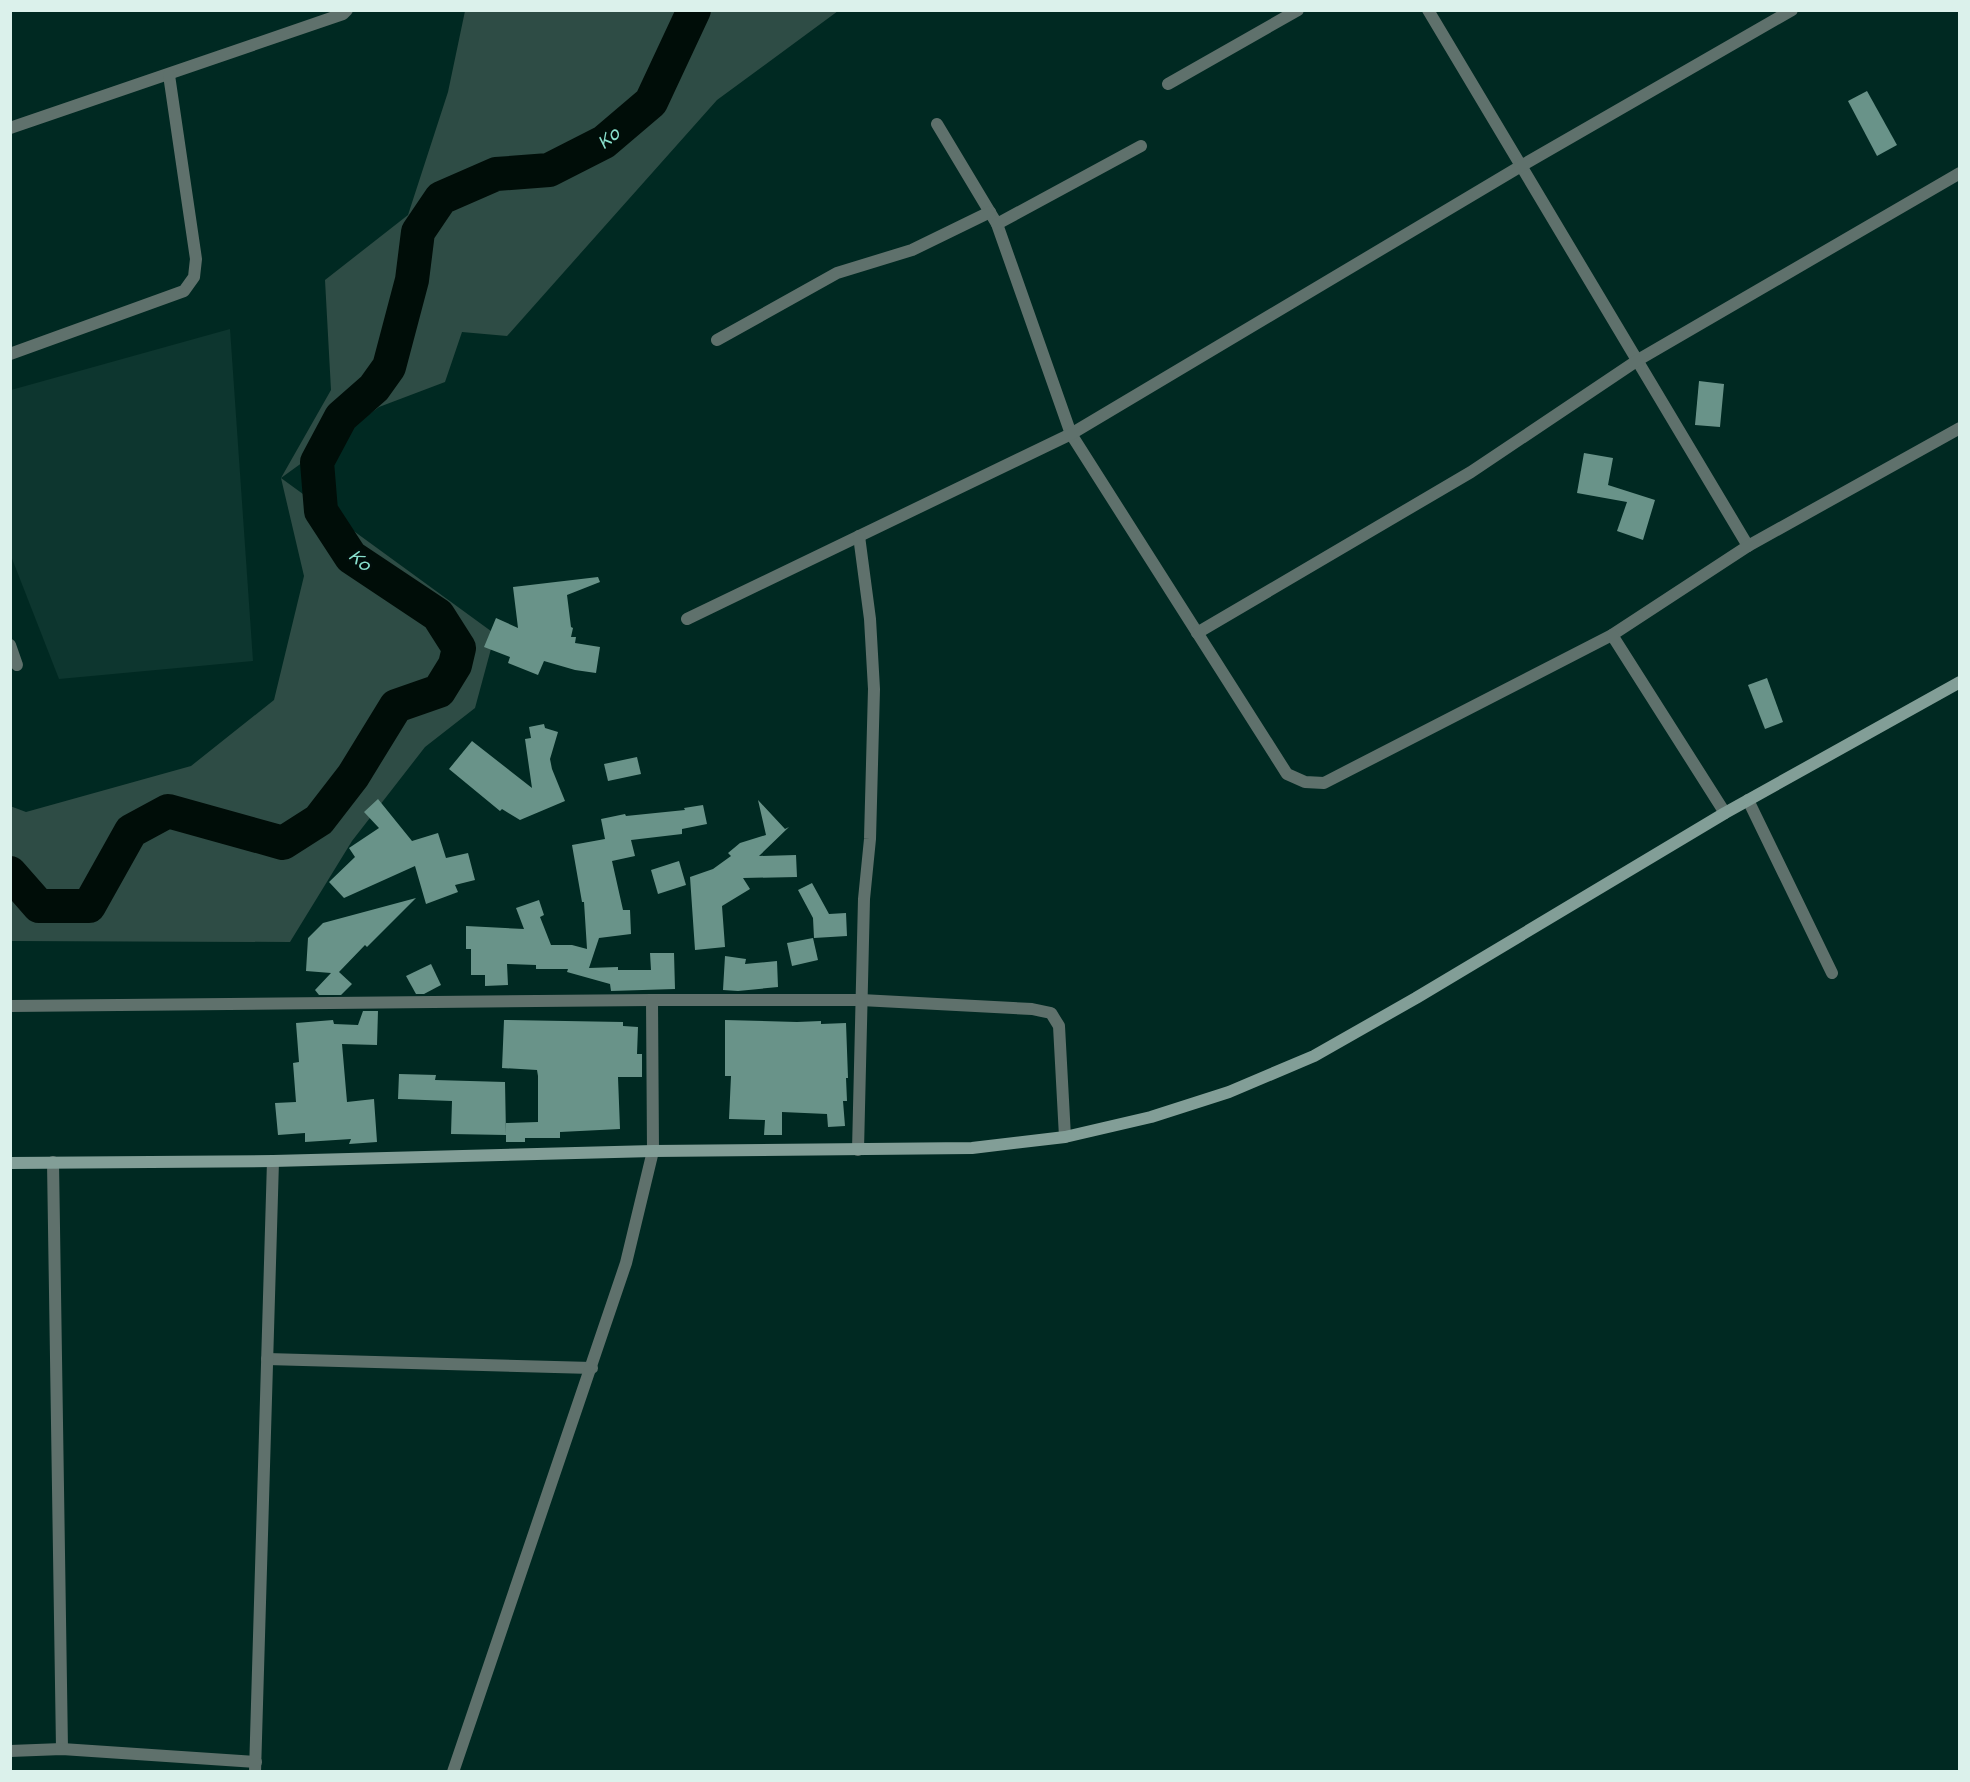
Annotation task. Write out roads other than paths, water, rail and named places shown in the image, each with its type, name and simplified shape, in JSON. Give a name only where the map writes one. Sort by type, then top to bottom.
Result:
[{"type":"main road","points":[[10,1163],[273,1161],[652,1152],[972,1148],[1065,1137],[1151,1117],[1229,1092],[1314,1056],[1426,992],[1725,813],[1959,682]]},
{"type":"street","points":[[10,128],[344,14],[347,10]]},
{"type":"street","points":[[1168,84],[1298,10]]},
{"type":"street","points":[[1428,10],[1748,546]]},
{"type":"street","points":[[687,619],[1071,434],[1521,166],[1792,10]]},
{"type":"street","points":[[10,354],[184,291],[194,277],[196,259],[169,75]]},
{"type":"street","points":[[937,124],[997,224],[1071,434],[1287,774],[1305,782],[1324,783],[1612,635],[1748,546],[1959,428]]},
{"type":"street","points":[[997,224],[1141,146]]},
{"type":"street","points":[[1197,633],[1472,472],[1638,360],[1959,173]]},
{"type":"street","points":[[717,340],[837,273],[912,250],[990,212]]},
{"type":"street","points":[[858,1150],[864,899],[871,818],[874,689],[870,619],[859,536]]},
{"type":"street","points":[[1612,635],[1725,813]]},
{"type":"street","points":[[10,645],[17,665]]},
{"type":"street","points":[[1748,800],[1832,974]]},
{"type":"street","points":[[453,1772],[626,1263],[652,1152],[652,999]]},
{"type":"street","points":[[10,1006],[652,999],[861,1000],[1032,1009],[1052,1013],[1059,1026],[1065,1137]]},
{"type":"street","points":[[10,1751],[62,1749],[255,1767],[273,1161]]},
{"type":"street","points":[[53,1162],[62,1749]]},
{"type":"street","points":[[267,1359],[592,1368]]},
{"type":"waterway","name":"Ko","points":[[10,873],[39,906],[89,906],[131,831],[168,811],[283,843],[319,820],[353,776],[396,706],[439,691],[455,665],[459,648],[438,615],[351,557],[321,511],[317,462],[341,417],[374,388],[389,367],[412,280],[418,232],[441,198],[496,174],[549,170],[604,142],[651,102],[694,10]]}]
